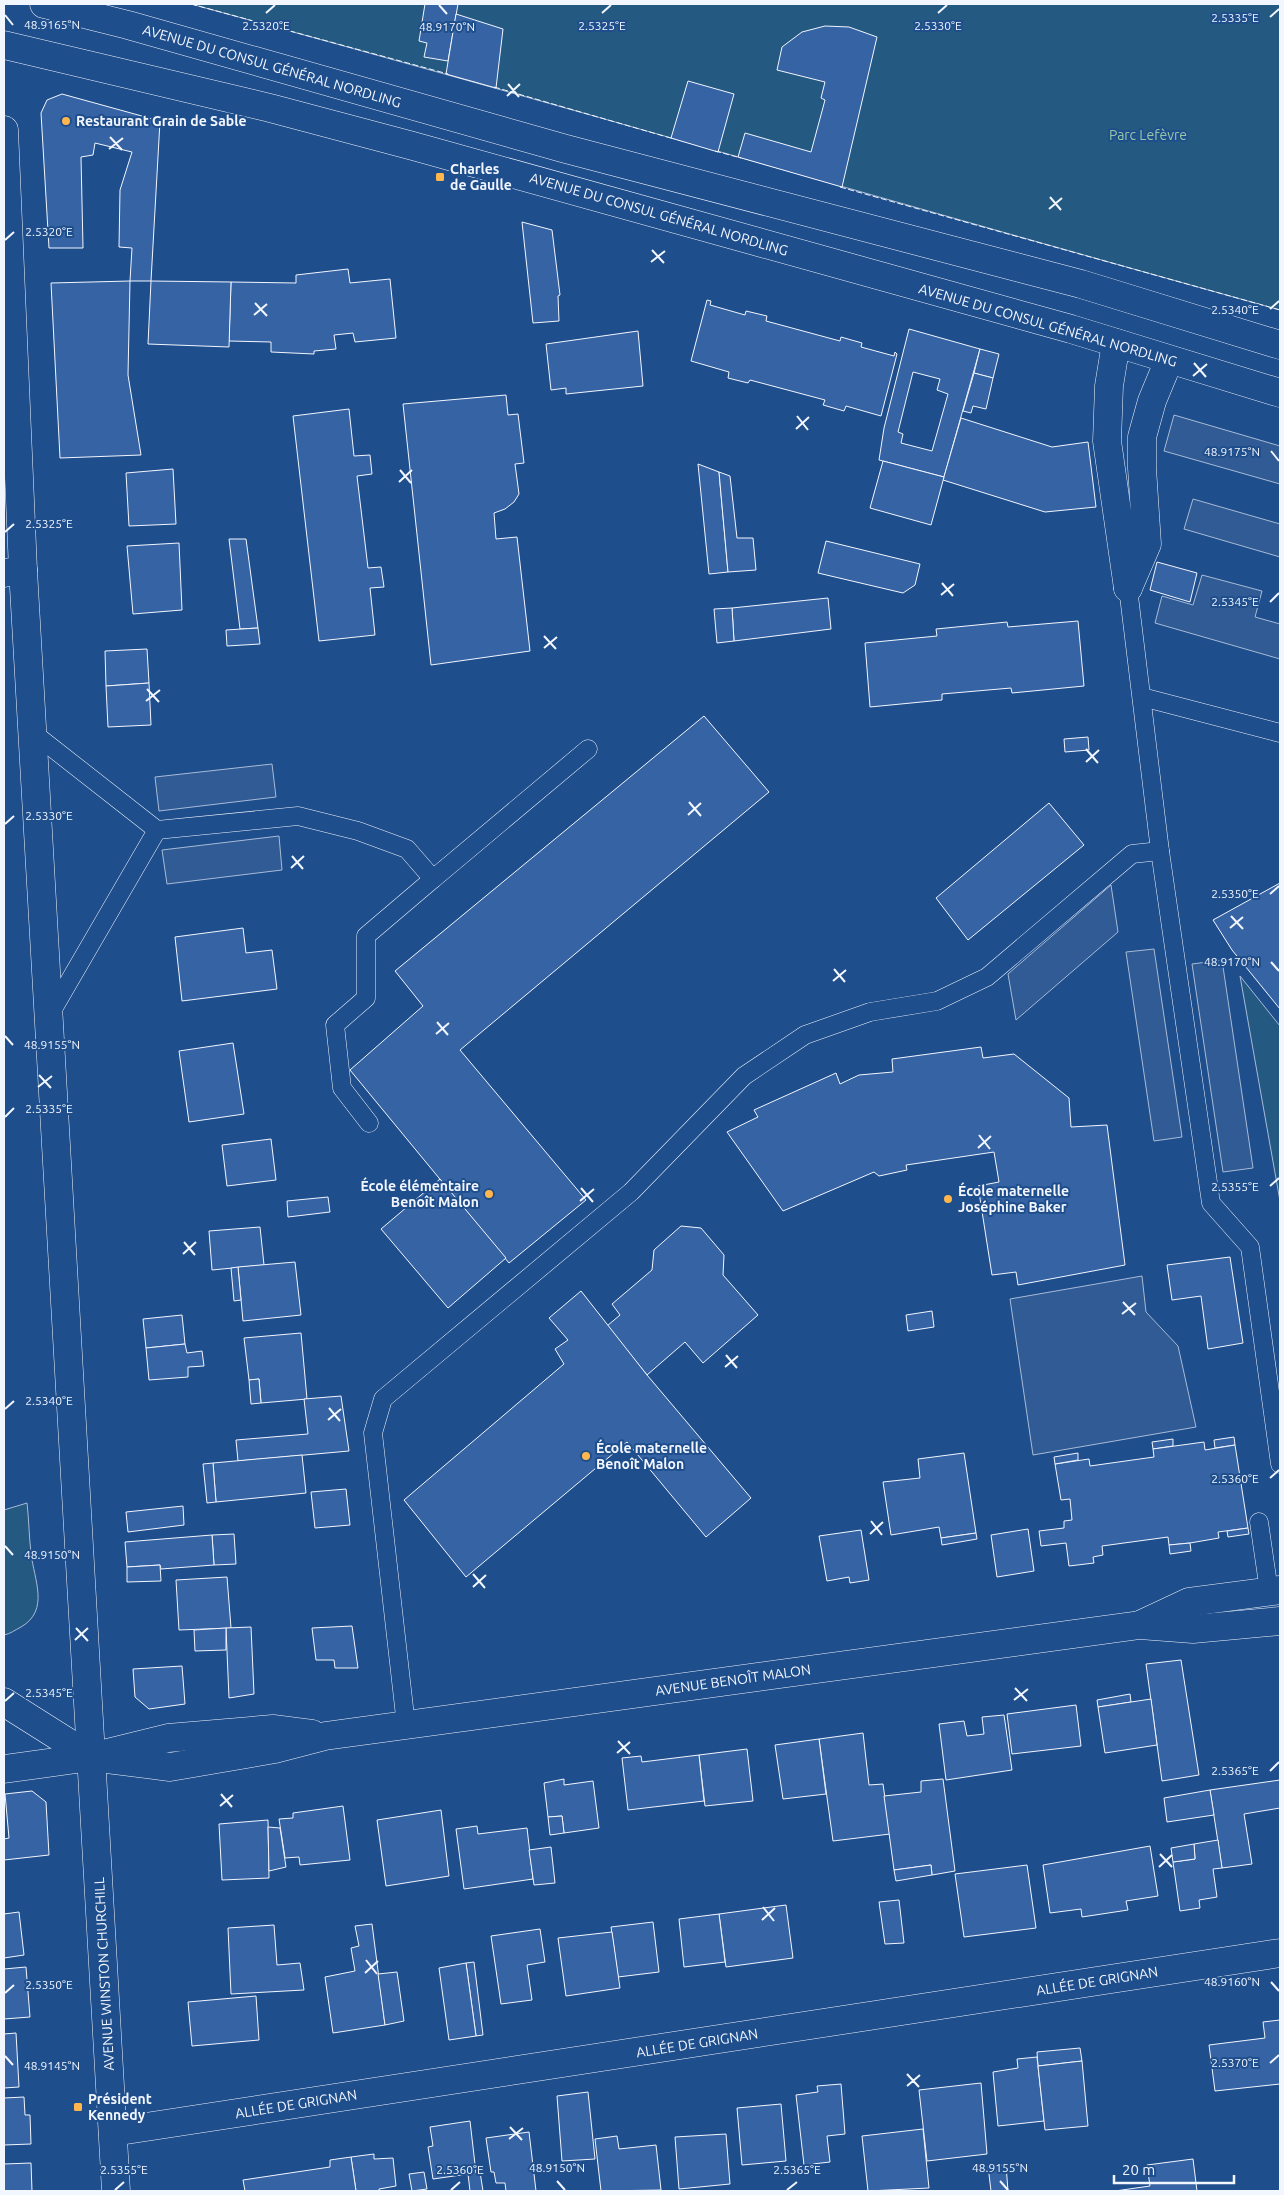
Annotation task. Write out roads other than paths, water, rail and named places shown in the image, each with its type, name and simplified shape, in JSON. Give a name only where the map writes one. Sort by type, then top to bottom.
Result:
[{"type":"main road","name":"AVENUE DU CONSUL GÉNÉRAL NORDLING","points":[[44,4],[128,25],[575,152],[1081,284],[1280,345]]},
{"type":"main road","name":"AVENUE DU CONSUL GÉNÉRAL NORDLING","points":[[4,45],[260,106],[403,143],[1116,343],[1280,393]]},
{"type":"main road","name":"AVENUE WINSTON CHURCHILL","points":[[4,130],[14,571],[32,732],[116,2191]]},
{"type":"main road","points":[[1116,343],[1109,386],[1107,442],[1128,588]]},
{"type":"main road","points":[[1128,588],[1147,544],[1142,438],[1152,401],[1169,360]]},
{"type":"main road","name":"AVENUE BENOÎT MALON","points":[[1140,1625],[1189,1602],[1274,1590]]},
{"type":"main road","name":"AVENUE BENOÎT MALON","points":[[4,1769],[91,1757],[168,1738],[273,1729],[325,1736],[1140,1625],[1193,1629],[1280,1621]]},
{"type":"main road","points":[[4,1702],[91,1757]]},
{"type":"main road","name":"ALLÉE DE GRIGNAN","points":[[113,2132],[1280,1953]]},
{"type":"lane","points":[[1128,588],[1160,851],[1212,1203],[1250,1247],[1280,1464]]},
{"type":"lane","points":[[1142,697],[1280,733]]},
{"type":"lane","points":[[32,732],[156,830],[298,816],[358,831],[407,849],[433,879]]},
{"type":"lane","points":[[369,1123],[342,1088],[336,1025],[366,998],[366,936],[588,749]]},
{"type":"lane","points":[[49,1016],[156,830]]},
{"type":"lane","points":[[406,1725],[373,1433],[383,1399],[631,1192],[744,1076],[805,1035],[870,1012],[937,1001],[987,977],[1132,854],[1160,851]]},
{"type":"lane","points":[[1259,1522],[1274,1590]]},
{"type":"place","name":"Restaurant Grain de Sable","points":[[66,121]]},
{"type":"place","name":"Charles de Gaulle","points":[[440,177]]},
{"type":"place","name":"École élémentaire Benoît Malon","points":[[489,1194]]},
{"type":"place","name":"École maternelle Joséphine Baker","points":[[948,1199]]},
{"type":"place","name":"École maternelle Benoît Malon","points":[[586,1456]]},
{"type":"place","name":"Président Kennedy","points":[[78,2107]]},
{"type":"park label","name":"Parc Lefèvre","points":[[1148,135]]}]
